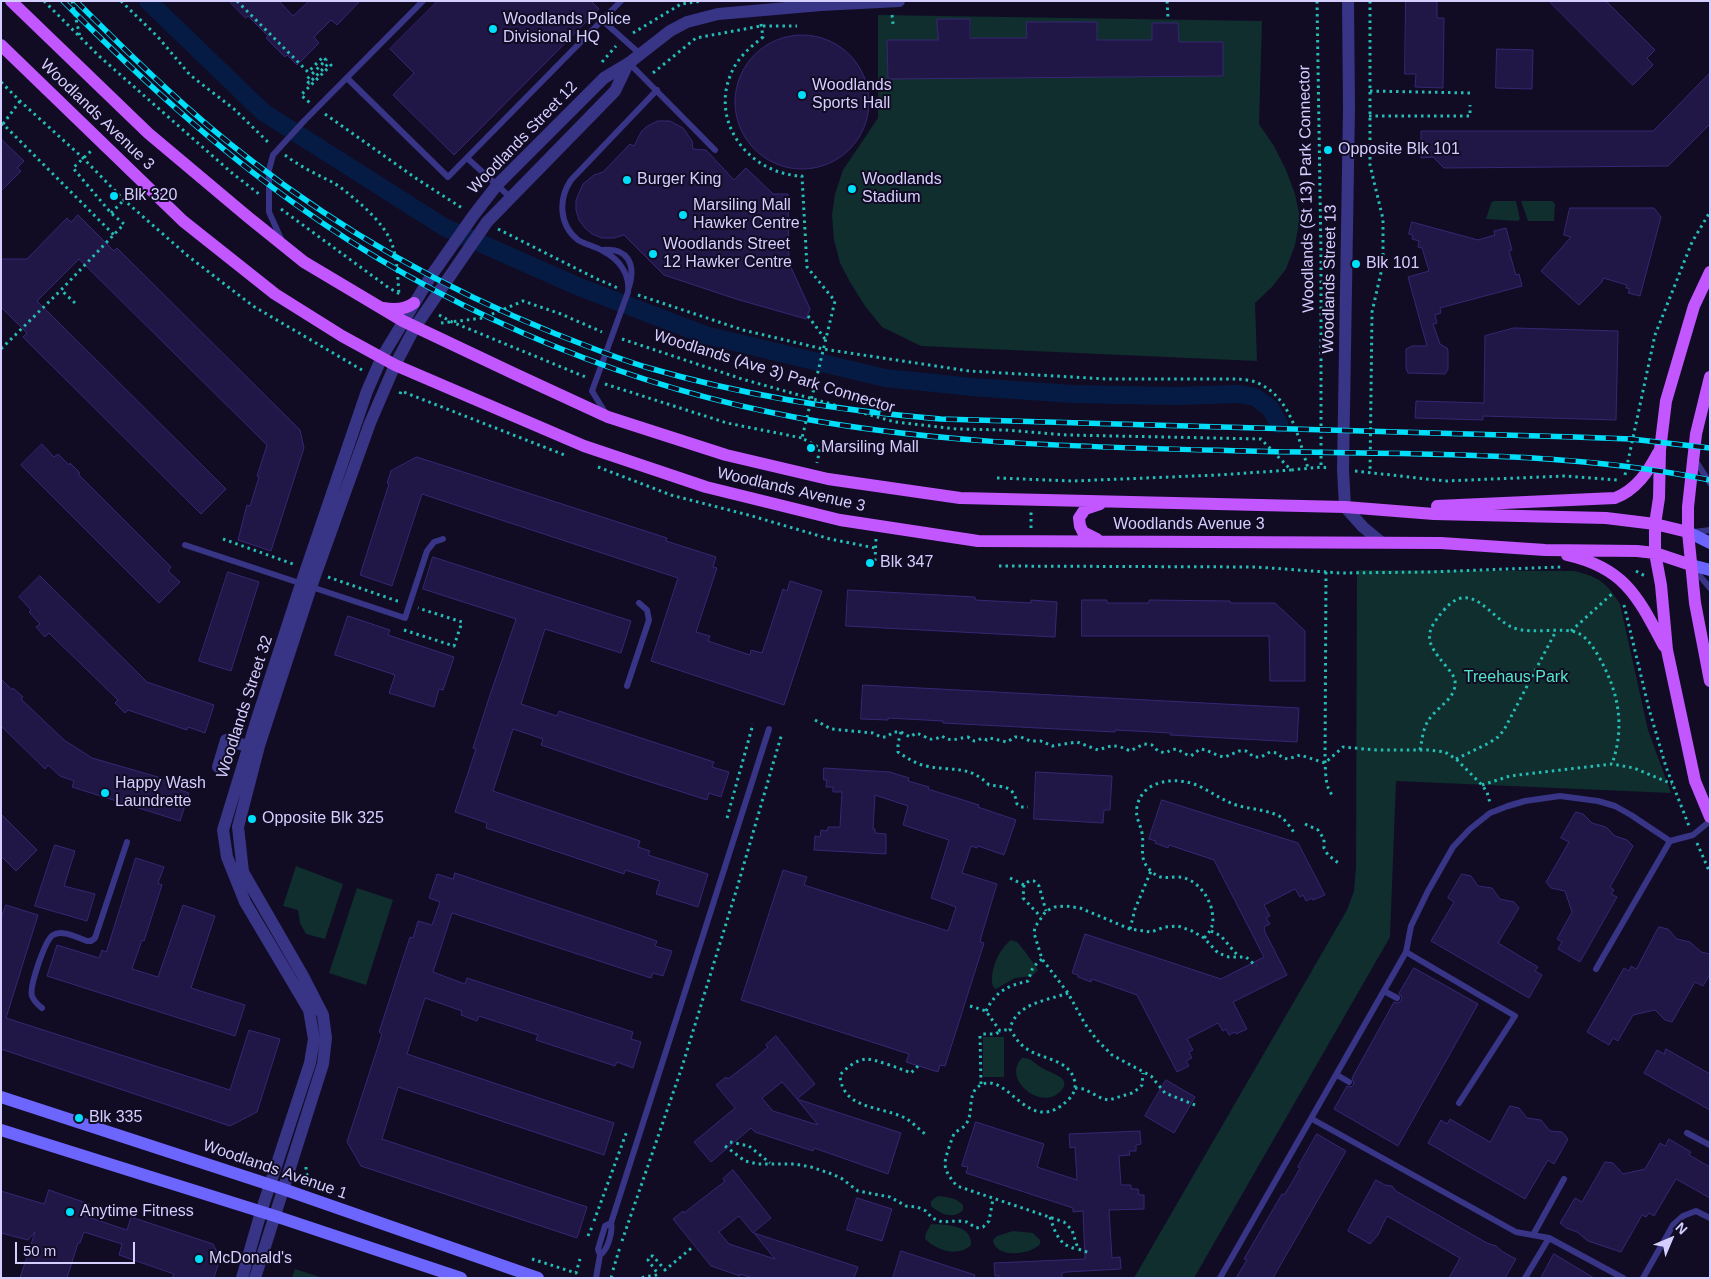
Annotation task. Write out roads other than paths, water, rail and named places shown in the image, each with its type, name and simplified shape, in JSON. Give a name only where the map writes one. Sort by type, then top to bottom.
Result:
[{"type":"main road","name":"Woodlands Avenue 3","points":[[11,1],[148,134],[304,262],[403,322],[608,416],[726,454],[828,479],[960,498],[1344,507],[1434,514],[1606,518],[1655,524],[1688,532],[1710,543]]},
{"type":"main road","name":"Woodlands Avenue 3","points":[[1,45],[184,221],[275,294],[342,336],[395,365],[584,446],[706,487],[840,520],[978,541],[1440,543],[1544,550],[1637,551],[1655,553],[1710,570]]},
{"type":"main road","points":[[1710,272],[1694,306],[1666,401],[1660,450],[1659,498],[1655,524],[1655,553],[1661,585],[1667,650],[1695,781],[1710,817]]},
{"type":"main road","points":[[378,307],[400,309],[409,307],[414,303]]},
{"type":"main road","points":[[1709,677],[1695,603],[1688,532],[1688,507],[1696,434],[1710,377]]},
{"type":"main road","points":[[1374,509],[1615,498],[1628,492],[1639,482],[1651,467],[1660,450]]},
{"type":"main road","points":[[1104,541],[1083,532],[1079,518],[1086,509],[1106,502]]},
{"type":"main road","points":[[1544,550],[1570,555],[1598,565],[1616,575],[1641,602],[1667,650]]},
{"type":"main road","name":"Woodlands Avenue 1","points":[[1,1096],[283,1189],[538,1278]]},
{"type":"main road","points":[[1,1130],[275,1216],[461,1278]]},
{"type":"street","name":"Woodlands Street 12","points":[[403,322],[473,215],[497,185],[604,78],[629,63],[639,53],[670,31],[687,22],[718,14],[899,1]]},
{"type":"street","name":"Woodlands Street 13","points":[[1344,507],[1343,470],[1350,108],[1348,1]]},
{"type":"street","name":"Woodlands Street 12","points":[[415,327],[486,224],[615,90],[629,63]]},
{"type":"street","name":"Woodlands Street 32","points":[[255,1278],[324,1064],[326,1038],[323,1015],[303,976],[243,872],[238,827],[259,746],[306,585],[367,391],[382,357],[403,322]]},
{"type":"street","name":"Woodlands Street 32","points":[[242,1278],[261,1212],[310,1063],[314,1039],[309,1010],[245,902],[227,857],[223,830],[248,746],[306,585],[370,423],[395,365],[415,327]]},
{"type":"street","points":[[1344,507],[1381,542]]},
{"type":"street","points":[[218,767],[226,740],[248,746]]},
{"type":"lane","points":[[284,246],[269,212],[269,170],[273,155],[304,121],[423,1]]},
{"type":"lane","points":[[347,78],[448,177],[620,1]]},
{"type":"lane","points":[[602,20],[639,53]]},
{"type":"lane","points":[[629,63],[657,90],[686,125],[715,150]]},
{"type":"lane","points":[[608,416],[592,391],[628,290],[632,269],[630,261],[621,252],[613,249],[603,250],[579,240],[572,234],[566,226],[561,208],[564,193],[571,180],[657,90]]},
{"type":"lane","points":[[467,158],[510,197]]},
{"type":"lane","points":[[1694,458],[1710,483]]},
{"type":"lane","points":[[1688,532],[1710,530]]},
{"type":"lane","points":[[185,545],[405,618],[427,551],[434,542],[443,540]]},
{"type":"lane","points":[[1691,565],[1710,588]]},
{"type":"lane","points":[[627,686],[649,620],[646,610],[640,603]]},
{"type":"lane","points":[[596,1278],[600,1255],[604,1252],[612,1229],[611,1223],[769,729]]},
{"type":"lane","points":[[1220,1278],[1406,952],[1412,926],[1428,891],[1453,847],[1470,829],[1490,813],[1526,801],[1560,796],[1580,797],[1615,806],[1670,841]]},
{"type":"lane","points":[[1596,969],[1670,841],[1693,835],[1710,821]]},
{"type":"lane","points":[[42,1008],[32,996],[32,986],[48,940],[54,934],[62,933],[87,941],[95,938],[127,842]]},
{"type":"lane","points":[[227,857],[242,856]]},
{"type":"lane","points":[[1406,952],[1515,1016],[1459,1103]]},
{"type":"lane","points":[[1384,991],[1397,998]]},
{"type":"lane","points":[[1337,1075],[1349,1082]]},
{"type":"lane","points":[[1312,1119],[1516,1232],[1549,1238],[1623,1278]]},
{"type":"lane","points":[[1687,1133],[1710,1145]]},
{"type":"lane","points":[[1532,1235],[1564,1179]]},
{"type":"lane","points":[[1643,1278],[1673,1225],[1683,1216],[1696,1211],[1710,1218]]},
{"type":"lane","points":[[1525,1278],[1549,1238]]},
{"type":"waterway","points":[[148,1],[263,112],[444,227],[577,286],[705,335],[885,378],[973,387],[1073,394],[1175,396],[1239,394],[1255,397],[1270,408],[1279,424]]},
{"type":"railway","points":[[63,1],[176,109],[267,183],[351,242],[406,275],[523,333],[584,358],[645,379],[769,412],[828,423],[947,438],[1067,446],[1480,455],[1538,458],[1653,470],[1710,480]]},
{"type":"railway","points":[[76,1],[140,64],[206,124],[287,187],[360,236],[436,279],[515,317],[614,356],[685,378],[721,387],[830,407],[941,419],[1631,439],[1710,448]]},
{"type":"place","name":"Woodlands Police Divisional HQ","points":[[493,29]]},
{"type":"place","name":"Woodlands Sports Hall","points":[[802,95]]},
{"type":"place","name":"Opposite Blk 101","points":[[1328,150]]},
{"type":"place","name":"Burger King","points":[[627,180]]},
{"type":"place","name":"Woodlands Stadium","points":[[852,189]]},
{"type":"place","name":"Blk 320","points":[[114,196]]},
{"type":"place","name":"Marsiling Mall Hawker Centre","points":[[683,215]]},
{"type":"place","name":"Woodlands Street 12 Hawker Centre","points":[[653,254]]},
{"type":"place","name":"Blk 101","points":[[1356,264]]},
{"type":"place","name":"Marsiling Mall","points":[[811,448]]},
{"type":"place","name":"Blk 347","points":[[870,563]]},
{"type":"place","name":"Happy Wash Laundrette","points":[[105,793]]},
{"type":"place","name":"Opposite Blk 325","points":[[252,819]]},
{"type":"place","name":"Blk 335","points":[[79,1118]]},
{"type":"place","name":"Anytime Fitness","points":[[70,1212]]},
{"type":"place","name":"McDonald's","points":[[199,1259]]},
{"type":"park label","name":"Treehaus Park","points":[[1516,678]]}]
